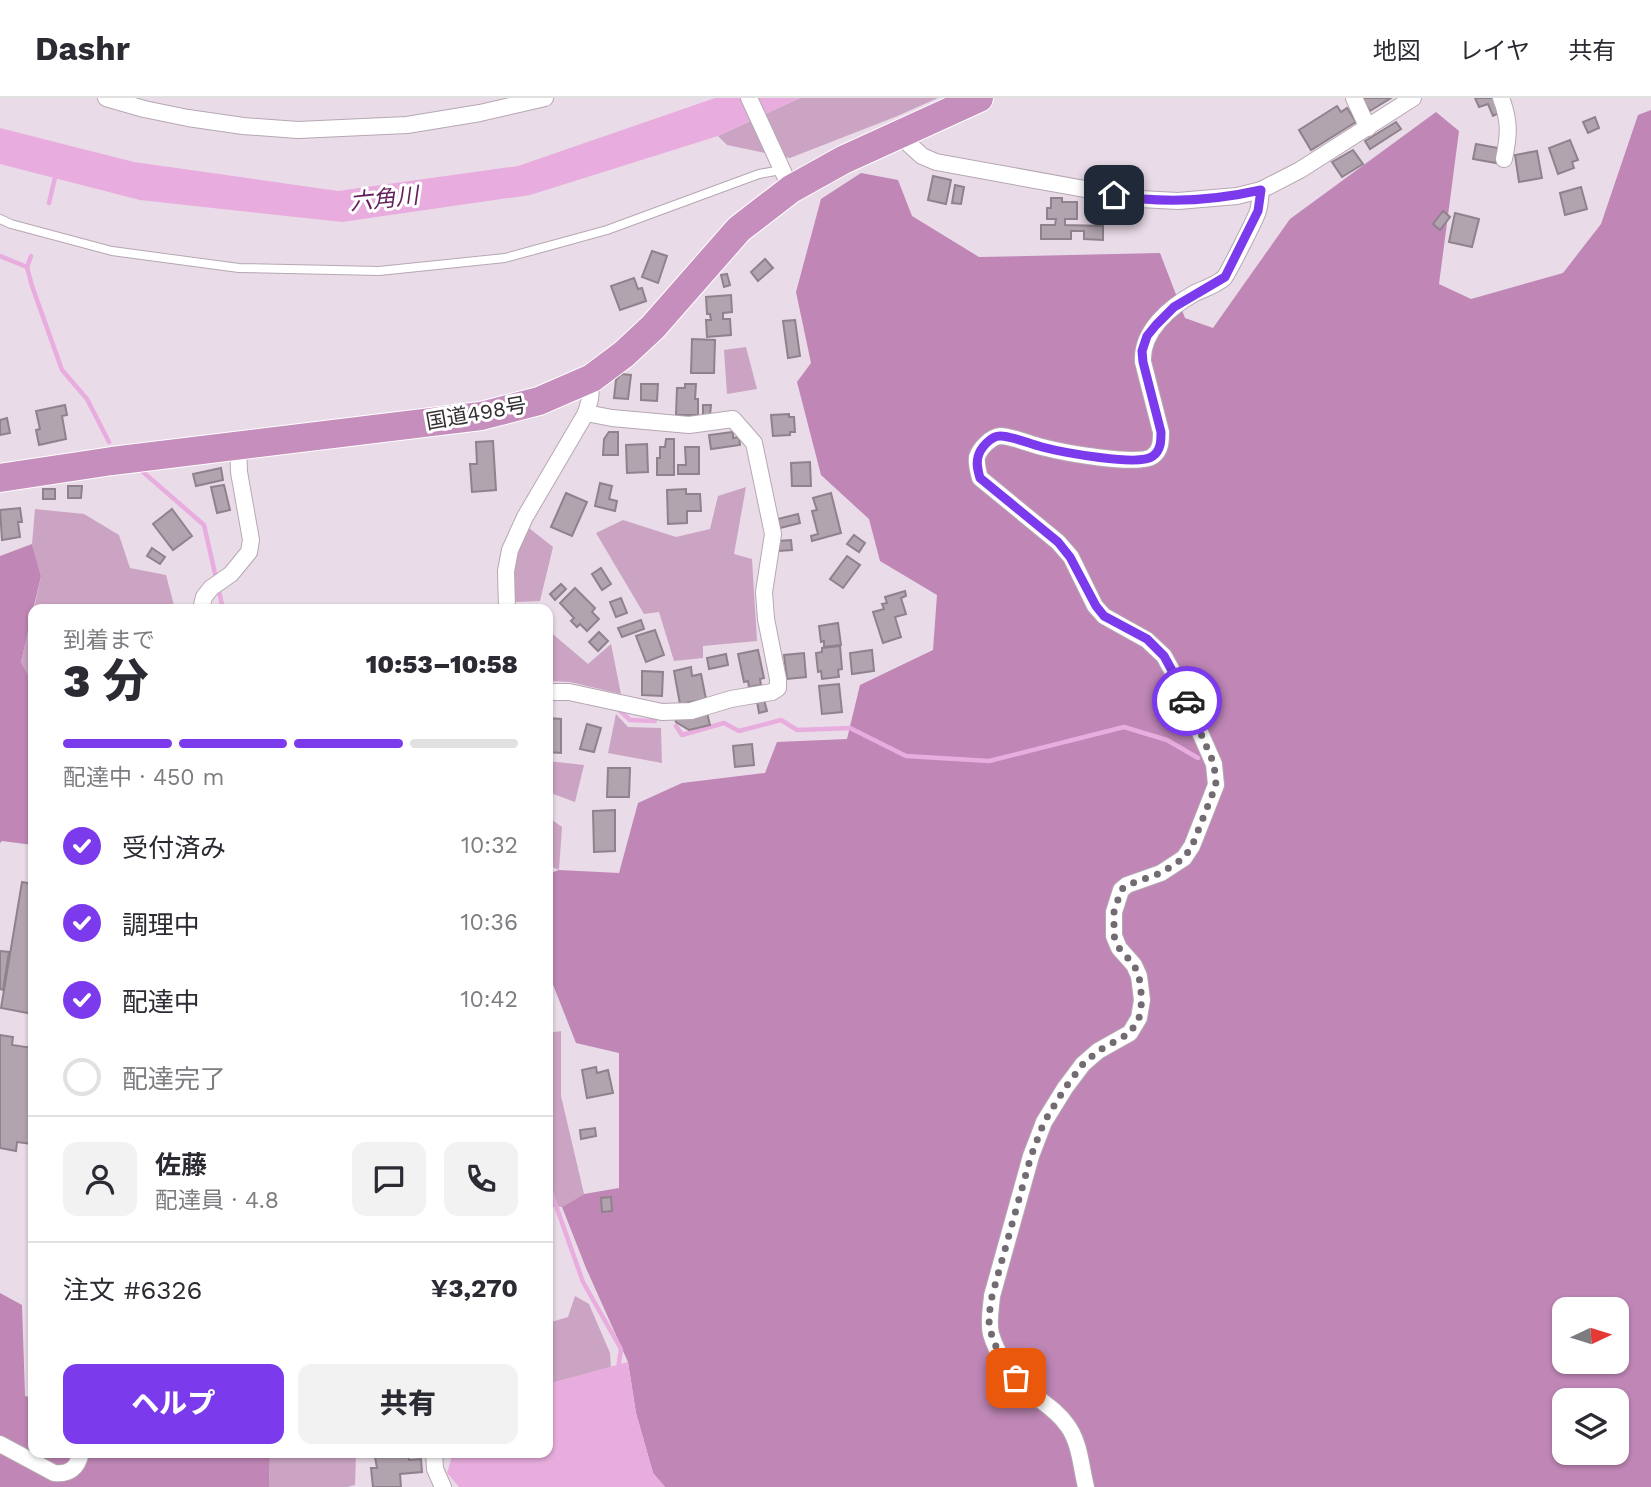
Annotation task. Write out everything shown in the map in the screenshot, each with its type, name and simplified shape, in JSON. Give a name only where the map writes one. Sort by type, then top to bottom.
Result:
[{"type":"highway","name":"国道498号","points":[[0,478],[112,461],[481,416],[540,401],[592,379],[653,327],[783,174],[844,160],[979,98]]},
{"type":"street","points":[[106,98],[188,118],[298,130],[432,122],[545,98]]},
{"type":"street","points":[[749,98],[783,174]]},
{"type":"street","points":[[1354,98],[1367,128]]},
{"type":"street","points":[[898,134],[922,156],[936,162],[1140,200],[1178,201],[1261,190],[1300,170],[1413,98]]},
{"type":"street","points":[[1501,98],[1507,114],[1508,135],[1504,159]]},
{"type":"street","points":[[1086,1487],[1076,1440],[1069,1427],[1056,1411],[1026,1388],[1006,1367],[991,1334],[989,1320],[992,1296],[1031,1156],[1044,1122],[1083,1064],[1098,1051],[1130,1033],[1139,1018],[1142,1000],[1139,976],[1134,965],[1119,948],[1114,936],[1114,912],[1121,890],[1127,885],[1161,873],[1184,858],[1192,846],[1216,785],[1216,772],[1164,656],[1147,639],[1104,616],[1070,557],[1058,542],[980,478],[977,469],[978,455],[988,441],[999,436],[1045,448],[1125,461],[1147,460],[1155,455],[1161,443],[1161,432],[1143,362],[1142,351],[1147,336],[1174,307],[1225,277],[1258,211],[1261,190]]},
{"type":"street","points":[[507,604],[506,571],[510,550],[525,517],[586,413],[592,379]]},
{"type":"street","points":[[553,692],[569,692],[662,712],[691,711],[732,699],[772,692],[778,688],[764,592],[773,534],[754,443],[733,419],[689,425],[586,413]]},
{"type":"street","points":[[202,604],[211,588],[231,574],[249,552],[251,540],[237,445]]},
{"type":"street","points":[[0,1444],[54,1473],[64,1474],[70,1471],[79,1458]]},
{"type":"street","points":[[434,1458],[435,1469],[443,1487]]},
{"type":"lane","points":[[0,219],[112,251],[239,268],[379,271],[506,258],[607,230],[759,174],[783,174]]},
{"type":"shaded area","points":[[800,98],[938,98],[790,158],[727,145],[718,136]]},
{"type":"shaded area","points":[[1651,110],[1651,1487],[665,1487],[653,1473],[636,1413],[628,1362],[562,1207],[584,1194],[619,1188],[619,1053],[576,1043],[553,985],[553,872],[559,870],[619,873],[638,803],[682,783],[765,773],[777,742],[847,739],[860,685],[933,650],[937,595],[880,561],[869,519],[821,475],[797,382],[811,363],[796,292],[821,199],[861,173],[898,180],[912,216],[979,257],[1160,253],[1185,318],[1213,328],[1290,219],[1436,112],[1459,131],[1439,284],[1471,299],[1563,273],[1601,224],[1638,115]]},
{"type":"shaded area","points":[[746,347],[757,389],[727,394],[724,350]]},
{"type":"shaded area","points":[[746,487],[734,554],[752,559],[757,641],[703,646],[703,658],[674,661],[659,612],[644,614],[596,533],[623,520],[676,537],[710,529],[718,496]]},
{"type":"shaded area","points":[[35,509],[84,514],[119,535],[130,568],[166,575],[174,604],[35,604],[41,576],[32,544]]},
{"type":"shaded area","points":[[529,528],[553,547],[540,601],[515,602],[515,559]]},
{"type":"shaded area","points":[[32,544],[41,576],[34,604],[28,604],[28,632],[21,662],[28,675],[28,844],[0,843],[0,556]]},
{"type":"shaded area","points":[[28,632],[28,675],[21,662]]},
{"type":"shaded area","points":[[553,634],[588,664],[611,644],[621,694],[570,682],[553,681]]},
{"type":"shaded area","points":[[616,714],[628,727],[661,728],[662,763],[608,753]]},
{"type":"shaded area","points":[[553,762],[584,765],[575,802],[553,794]]},
{"type":"shaded area","points":[[553,821],[562,827],[559,870],[553,867]]},
{"type":"shaded area","points":[[561,1031],[561,1096],[584,1194],[562,1207],[553,1206],[553,1032]]},
{"type":"shaded area","points":[[0,1293],[22,1305],[25,1396],[28,1397],[28,1458],[270,1458],[269,1487],[0,1487]]},
{"type":"shaded area","points":[[575,1296],[589,1304],[610,1353],[611,1367],[553,1383],[553,1322],[568,1317]]},
{"type":"shaded area","points":[[270,1458],[356,1458],[355,1485],[269,1487]]},
{"type":"water","name":"六角川","points":[[715,98],[800,98],[718,136],[530,195],[342,222],[140,200],[0,164],[0,128],[134,162],[338,191],[518,166]]},
{"type":"water","points":[[628,1362],[636,1413],[653,1473],[665,1487],[459,1487],[447,1473],[451,1458],[553,1458],[553,1383]]},
{"type":"building","points":[[1361,98],[1391,98],[1370,111]]},
{"type":"building","points":[[1475,98],[1495,98],[1501,112],[1493,116],[1488,104],[1479,107]]},
{"type":"building","points":[[1337,106],[1341,112],[1347,108],[1356,122],[1311,150],[1299,130]]},
{"type":"building","points":[[1595,117],[1599,128],[1588,133],[1583,122]]},
{"type":"building","points":[[1396,122],[1401,129],[1370,149],[1365,141]]},
{"type":"building","points":[[1570,140],[1578,160],[1572,162],[1574,168],[1558,174],[1549,148]]},
{"type":"building","points":[[1476,144],[1498,148],[1496,163],[1473,159]]},
{"type":"building","points":[[1353,150],[1363,164],[1342,177],[1332,162]]},
{"type":"building","points":[[1537,151],[1542,178],[1519,182],[1515,155]]},
{"type":"building","points":[[933,176],[951,180],[946,204],[928,200]]},
{"type":"building","points":[[955,185],[964,187],[961,204],[952,203]]},
{"type":"building","points":[[1581,187],[1587,209],[1565,215],[1560,193]]},
{"type":"building","points":[[1051,198],[1062,198],[1062,202],[1077,202],[1077,219],[1065,219],[1065,225],[1103,226],[1103,240],[1084,239],[1084,231],[1071,231],[1071,239],[1041,239],[1041,225],[1055,225],[1056,219],[1047,219]]},
{"type":"building","points":[[1443,211],[1450,217],[1440,230],[1433,224]]},
{"type":"building","points":[[1455,213],[1479,219],[1472,247],[1449,242]]},
{"type":"building","points":[[652,251],[667,256],[658,283],[642,277]]},
{"type":"building","points":[[765,259],[773,268],[758,281],[751,272]]},
{"type":"building","points":[[727,274],[730,285],[724,287],[721,275]]},
{"type":"building","points":[[634,278],[638,289],[642,288],[646,301],[620,310],[611,286]]},
{"type":"building","points":[[731,295],[732,312],[723,313],[723,319],[730,319],[731,335],[707,337],[706,320],[711,320],[710,314],[707,314],[706,297]]},
{"type":"building","points":[[795,320],[800,356],[788,358],[783,321]]},
{"type":"building","points":[[692,339],[715,340],[714,373],[691,373]]},
{"type":"building","points":[[621,374],[631,375],[628,399],[614,398],[616,380]]},
{"type":"building","points":[[641,384],[658,384],[657,401],[641,400]]},
{"type":"building","points":[[685,384],[696,384],[698,415],[676,415],[677,388],[685,388]]},
{"type":"building","points":[[65,405],[67,415],[62,416],[66,439],[39,445],[36,430],[40,429],[36,411]]},
{"type":"building","points":[[703,405],[711,405],[710,415],[703,415]]},
{"type":"building","points":[[789,414],[789,417],[794,417],[795,432],[773,436],[771,415]]},
{"type":"building","points":[[7,418],[10,433],[0,435],[0,420]]},
{"type":"building","points":[[609,432],[618,432],[618,455],[603,455],[604,439]]},
{"type":"building","points":[[733,432],[733,438],[739,437],[740,445],[711,449],[709,435]]},
{"type":"building","points":[[666,439],[674,439],[674,475],[657,475],[657,458],[660,458],[660,447],[665,447]]},
{"type":"building","points":[[493,441],[496,490],[472,492],[470,464],[477,464],[476,442]]},
{"type":"building","points":[[647,444],[648,472],[627,473],[626,445]]},
{"type":"building","points":[[685,447],[699,447],[699,474],[678,474],[678,465],[686,465]]},
{"type":"building","points":[[810,462],[811,486],[792,486],[791,463]]},
{"type":"building","points":[[221,468],[223,480],[196,486],[193,474]]},
{"type":"building","points":[[600,483],[612,486],[609,499],[617,501],[615,511],[595,506]]},
{"type":"building","points":[[224,485],[230,510],[217,513],[211,487]]},
{"type":"building","points":[[68,486],[82,486],[81,498],[68,498]]},
{"type":"building","points":[[43,489],[55,489],[55,499],[43,499]]},
{"type":"building","points":[[686,489],[686,494],[700,494],[701,511],[687,511],[687,523],[668,524],[667,490]]},
{"type":"building","points":[[566,493],[587,502],[572,536],[551,527]]},
{"type":"building","points":[[831,493],[841,533],[812,541],[811,536],[818,534],[812,511],[817,510],[813,498]]},
{"type":"building","points":[[20,508],[20,537],[2,540],[0,510]]},
{"type":"building","points":[[172,509],[192,536],[173,550],[153,524]]},
{"type":"building","points":[[798,514],[800,523],[780,528],[778,519]]},
{"type":"building","points":[[854,535],[865,543],[859,552],[847,544]]},
{"type":"building","points":[[791,540],[792,550],[779,551],[778,541]]},
{"type":"building","points":[[152,548],[165,557],[160,564],[147,556]]},
{"type":"building","points":[[847,556],[860,565],[843,588],[830,579]]},
{"type":"building","points":[[601,568],[611,584],[602,590],[592,574]]},
{"type":"building","points":[[561,584],[566,589],[555,600],[550,594]]},
{"type":"building","points":[[575,588],[595,608],[592,612],[599,619],[587,631],[580,624],[577,627],[571,621],[574,618],[560,603]]},
{"type":"building","points":[[905,591],[906,596],[901,598],[906,614],[895,617],[901,637],[883,643],[873,612],[884,609],[882,604],[887,603],[885,597]]},
{"type":"building","points":[[621,598],[627,613],[616,617],[610,602]]},
{"type":"building","points":[[641,620],[644,629],[622,637],[618,628]]},
{"type":"building","points":[[838,623],[841,645],[824,647],[819,626]]},
{"type":"building","points":[[655,630],[664,655],[646,662],[636,636]]},
{"type":"building","points":[[599,632],[608,641],[598,651],[589,642]]},
{"type":"building","points":[[840,646],[842,669],[838,670],[839,677],[822,679],[821,671],[818,672],[816,653],[822,652],[822,648]]},
{"type":"building","points":[[758,650],[764,678],[760,679],[761,685],[749,687],[748,681],[744,682],[738,654]]},
{"type":"building","points":[[872,650],[874,671],[852,674],[850,653]]},
{"type":"building","points":[[804,653],[806,677],[787,679],[784,655]]},
{"type":"building","points":[[726,654],[728,665],[709,669],[707,658]]},
{"type":"building","points":[[691,667],[692,676],[701,674],[706,699],[680,704],[674,671]]},
{"type":"building","points":[[642,671],[663,672],[662,696],[642,695]]},
{"type":"building","points":[[839,684],[842,712],[822,714],[819,686]]},
{"type":"building","points":[[764,700],[767,711],[759,713],[757,701]]},
{"type":"building","points":[[707,713],[710,725],[689,730],[676,722],[675,718]]},
{"type":"building","points":[[553,718],[561,719],[561,753],[553,752]]},
{"type":"building","points":[[587,724],[601,728],[594,752],[580,749]]},
{"type":"building","points":[[752,744],[754,765],[735,767],[733,746]]},
{"type":"building","points":[[608,768],[630,768],[629,797],[607,797]]},
{"type":"building","points":[[615,810],[615,851],[594,852],[593,811]]},
{"type":"building","points":[[22,882],[28,883],[28,1013],[1,1008]]},
{"type":"building","points":[[0,951],[9,952],[3,990],[0,989]]},
{"type":"building","points":[[0,1035],[13,1037],[12,1045],[28,1047],[28,1143],[17,1142],[16,1151],[0,1148]]},
{"type":"building","points":[[596,1067],[597,1073],[608,1070],[613,1093],[587,1098],[582,1070]]},
{"type":"building","points":[[595,1128],[596,1136],[581,1139],[580,1130]]},
{"type":"building","points":[[611,1197],[612,1211],[602,1212],[601,1198]]},
{"type":"building","points":[[375,1458],[421,1459],[422,1472],[400,1474],[401,1487],[373,1487],[371,1468],[377,1468]]},
{"type":"waterway","points":[[49,203],[56,173]]},
{"type":"waterway","points":[[0,256],[27,267]]},
{"type":"waterway","points":[[31,256],[27,267],[32,286],[62,370],[87,399],[109,442]]},
{"type":"waterway","points":[[143,472],[204,525],[222,604]]},
{"type":"waterway","points":[[619,710],[630,720],[655,721]]},
{"type":"waterway","points":[[676,726],[682,735],[724,723],[739,731],[781,720],[797,730],[850,728],[906,756],[989,761],[1124,727],[1167,740],[1198,758]]},
{"type":"waterway","points":[[553,1197],[583,1282],[621,1349],[618,1369]]},
{"type":"way so far","points":[[1016,1378],[1006,1367],[991,1334],[989,1320],[992,1296],[1031,1156],[1044,1122],[1083,1064],[1098,1051],[1130,1033],[1139,1018],[1142,1000],[1139,976],[1134,965],[1119,948],[1114,936],[1114,912],[1121,890],[1127,885],[1161,873],[1184,858],[1192,846],[1216,785],[1214,764],[1187,701]]},
{"type":"route","points":[[1114,195],[1140,200],[1178,201],[1261,190],[1258,211],[1225,277],[1174,307],[1147,336],[1142,351],[1143,362],[1161,432],[1161,443],[1155,455],[1147,460],[1125,461],[1045,448],[999,436],[988,441],[978,455],[977,469],[980,478],[1058,542],[1070,557],[1104,616],[1147,639],[1164,656],[1187,701]]}]
